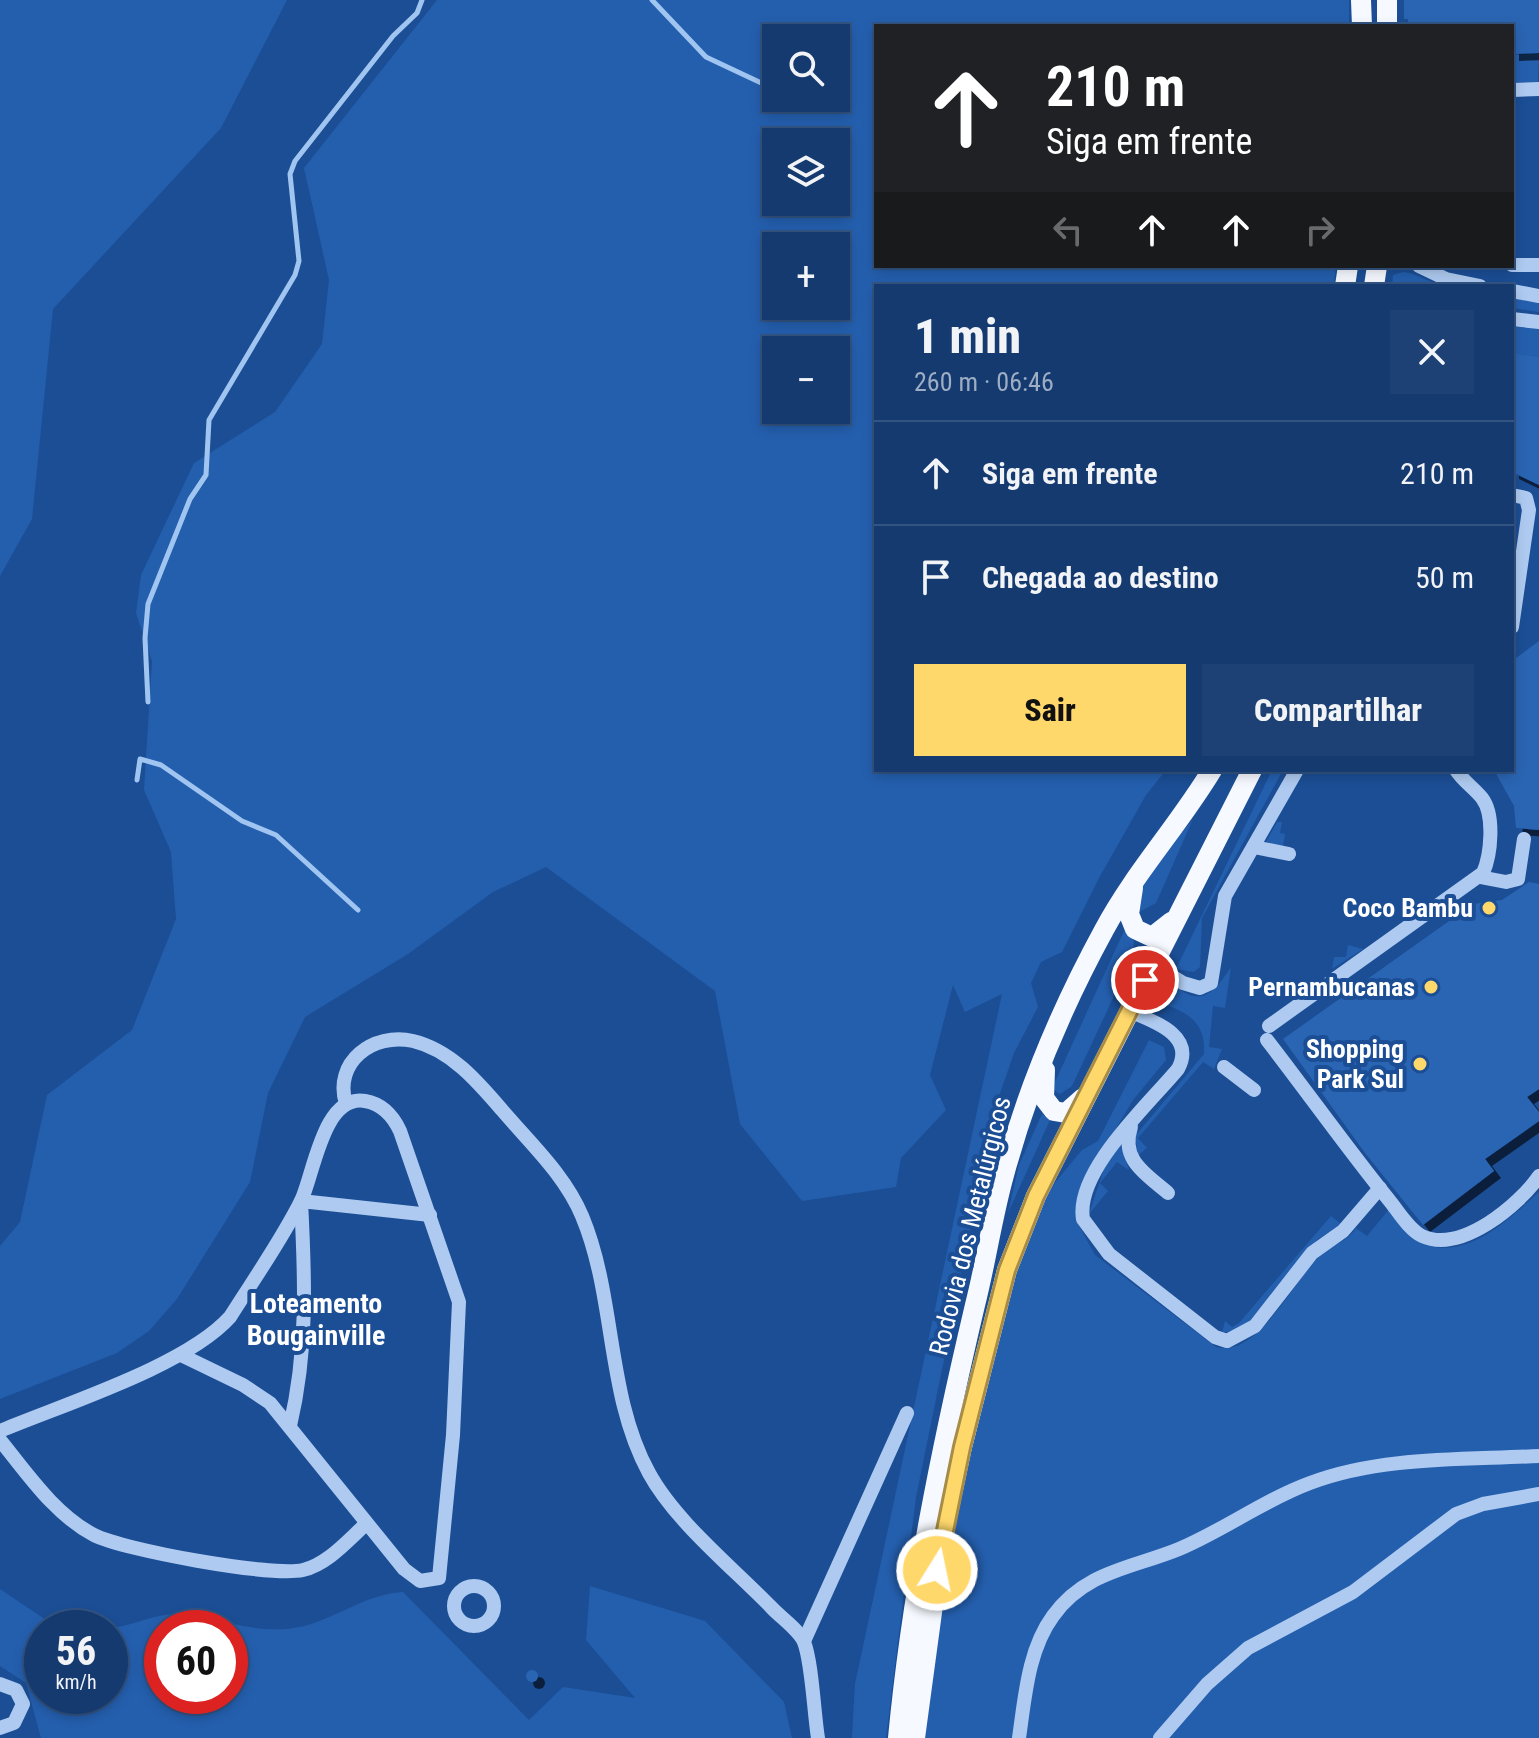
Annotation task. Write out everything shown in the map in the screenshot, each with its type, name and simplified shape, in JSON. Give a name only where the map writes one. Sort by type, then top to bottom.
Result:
[{"type":"main road","points":[[1361,0],[1362,24]]},
{"type":"main road","points":[[1387,0],[1387,24]]},
{"type":"main road","name":"Rodovia dos Metalúrgicos","points":[[898,1738],[919,1559],[1003,1177],[1049,1046],[1103,930],[1138,872],[1211,772]]},
{"type":"main road","name":"Rodovia dos Metalúrgicos","points":[[915,1738],[941,1546],[996,1308],[1021,1230],[1251,772]]},
{"type":"main road","points":[[1138,872],[1128,905],[1135,929],[1147,936],[1159,935],[1179,912]]},
{"type":"main road","points":[[1049,1046],[1043,1088],[1049,1106],[1066,1113],[1086,1096]]},
{"type":"street","points":[[1514,90],[1539,89]]},
{"type":"street","points":[[1514,265],[1539,265]]},
{"type":"street","points":[[1423,268],[1446,279],[1470,284]]},
{"type":"street","points":[[1514,291],[1539,296]]},
{"type":"street","points":[[1514,319],[1539,322]]},
{"type":"street","points":[[1514,495],[1526,498],[1529,510],[1514,613]]},
{"type":"street","points":[[1152,964],[1194,987],[1213,986],[1222,974],[1235,877],[1296,772]]},
{"type":"street","points":[[1458,772],[1482,799],[1488,812],[1488,858],[1480,877],[1268,1033],[1380,1188],[1417,1233],[1435,1238],[1469,1234],[1484,1228],[1523,1195],[1539,1176]]},
{"type":"street","points":[[1480,877],[1506,882],[1518,879],[1524,839]]},
{"type":"street","points":[[1251,852],[1289,854]]},
{"type":"street","points":[[1128,1139],[1178,1077],[1183,1055],[1168,1029],[1129,1011]]},
{"type":"street","points":[[346,1104],[342,1086],[344,1075],[366,1047],[395,1038],[431,1046],[472,1075],[556,1173],[571,1195],[590,1238],[629,1419],[650,1476],[686,1520],[804,1641]]},
{"type":"street","points":[[1183,1055],[1134,1108],[1093,1178],[1082,1210],[1090,1233],[1113,1258],[1207,1332],[1227,1341],[1253,1329],[1312,1253],[1343,1231],[1380,1188]]},
{"type":"street","points":[[1110,1149],[1178,1069],[1183,1055]]},
{"type":"street","points":[[1224,1067],[1254,1090]]},
{"type":"street","points":[[0,1431],[181,1355],[218,1331],[230,1317],[301,1201],[332,1117],[346,1104],[369,1101],[395,1120],[456,1287],[460,1324],[439,1578]]},
{"type":"street","points":[[1137,1116],[1128,1139],[1128,1153],[1134,1164],[1168,1193]]},
{"type":"street","points":[[301,1201],[430,1215]]},
{"type":"street","points":[[290,1426],[304,1354],[306,1296],[301,1201]]},
{"type":"street","points":[[181,1355],[258,1394],[290,1426],[366,1524],[412,1576],[427,1583],[439,1578]]},
{"type":"street","points":[[818,1738],[804,1641],[907,1413]]},
{"type":"street","points":[[0,1440],[43,1492],[75,1523],[94,1535],[131,1547],[273,1571],[302,1570],[328,1557],[366,1524]]},
{"type":"street","points":[[1019,1738],[1030,1670],[1046,1627],[1071,1596],[1101,1575],[1175,1550],[1283,1494],[1326,1478],[1395,1464],[1539,1456]]},
{"type":"street","points":[[1160,1738],[1207,1684],[1248,1648],[1353,1592],[1456,1514],[1483,1504],[1539,1494]]},
{"type":"street","points":[[439,1578],[458,1592]]},
{"type":"street","points":[[0,1684],[16,1690],[23,1704],[14,1723],[0,1728]]},
{"type":"shaded area","points":[[0,0],[287,0],[221,128],[53,309],[32,519],[0,576]]},
{"type":"shaded area","points":[[437,0],[1349,0],[1349,24],[874,24],[874,268],[1336,268],[1334,284],[874,284],[874,772],[1164,772],[1146,795],[1062,952],[1041,962],[1031,983],[1038,1007],[1014,1053],[996,1105],[916,1497],[886,1738],[852,1738],[855,1684],[1002,994],[965,1012],[953,985],[930,1075],[946,1110],[901,1158],[896,1187],[802,1201],[740,1124],[715,991],[546,867],[493,892],[408,954],[305,1017],[268,1093],[250,1182],[177,1299],[149,1331],[117,1353],[0,1399],[0,1246],[20,1222],[47,1095],[132,1030],[176,919],[171,852],[144,790],[152,661],[136,613],[141,575],[194,463],[275,412],[322,344],[329,280],[304,168]]},
{"type":"shaded area","points":[[1539,54],[1538,82],[1514,83],[1514,55]]},
{"type":"shaded area","points":[[1403,272],[1438,284],[1392,284],[1393,275]]},
{"type":"shaded area","points":[[1514,296],[1539,301],[1539,312],[1514,308]]},
{"type":"shaded area","points":[[1514,326],[1539,329],[1539,357],[1514,353]]},
{"type":"shaded area","points":[[1271,772],[1282,772],[1202,918],[1200,967],[1194,972],[1176,969]]},
{"type":"shaded area","points":[[1193,819],[1156,903],[1139,912],[1142,887]]},
{"type":"shaded area","points":[[1277,822],[1282,822],[1280,833],[1285,834],[1283,846],[1266,842]]},
{"type":"shaded area","points":[[1124,931],[1134,941],[1133,955],[1072,1086],[1060,1094],[1054,1090],[1055,1082]]},
{"type":"shaded area","points":[[1348,945],[1363,949],[1332,969],[1334,957],[1346,957]]},
{"type":"shaded area","points":[[1231,967],[1225,1008],[1213,1006],[1209,1047],[1222,1049],[1214,1069],[1203,1062],[1138,1138],[1147,1148],[1138,1155],[1135,1136],[1204,1054],[1199,1027],[1181,1011],[1163,1004],[1172,983],[1190,995],[1205,995],[1218,985]]},
{"type":"shaded area","points":[[1301,979],[1315,980],[1316,987],[1293,1005],[1293,995],[1281,993],[1281,987],[1301,989]]},
{"type":"shaded area","points":[[1149,1040],[1164,1047],[1166,1060],[1133,1100],[1086,1179],[1076,1206],[1076,1220],[1095,1255],[1216,1347],[1232,1347],[1262,1328],[1323,1253],[1356,1228],[1367,1236],[1391,1207],[1424,1244],[1440,1248],[1456,1247],[1487,1234],[1539,1192],[1539,1738],[922,1738],[958,1493],[1018,1269],[1048,1191],[1082,1150],[1098,1141]]},
{"type":"shaded area","points":[[1042,1114],[1050,1120],[1008,1213],[1019,1165]]},
{"type":"shaded area","points":[[1120,1144],[1129,1170],[1117,1162],[1100,1183],[1108,1191],[1089,1214],[1105,1166]]},
{"type":"shaded area","points":[[1331,1216],[1341,1224],[1317,1240],[1245,1328],[1222,1333],[1225,1321],[1232,1327],[1239,1323]]},
{"type":"shaded area","points":[[590,1586],[705,1621],[784,1702],[792,1738],[41,1738],[34,1714],[128,1714],[128,1625],[144,1620],[144,1714],[248,1714],[248,1626],[272,1629],[301,1627],[373,1598],[403,1592],[529,1720],[563,1687],[635,1698],[586,1640]]},
{"type":"shaded area","points":[[0,1589],[31,1610],[24,1610],[24,1682],[0,1666]]},
{"type":"building","points":[[1404,0],[1539,0],[1539,53],[1514,54],[1514,24],[1408,24],[1408,19],[1404,19]]},
{"type":"building","points":[[1514,353],[1539,357],[1539,485],[1514,473]]},
{"type":"building","points":[[1539,641],[1539,830],[1516,828],[1514,806],[1495,772],[1514,772],[1514,660]]},
{"type":"building","name":"Shopping Park Sul","points":[[1529,882],[1539,884],[1539,1089],[1527,1097],[1539,1112],[1539,1121],[1485,1159],[1494,1171],[1423,1225],[1365,1153],[1283,1039],[1473,904],[1502,900]]},
{"type":"building","points":[[527,1671],[537,1671],[537,1681],[527,1681]]},
{"type":"waterway","points":[[148,702],[145,638],[148,604],[190,499],[206,475],[209,420],[295,275],[299,261],[290,174],[295,161],[393,36],[417,13],[422,0]]},
{"type":"waterway","points":[[652,0],[706,57],[762,83]]},
{"type":"waterway","points":[[137,780],[140,759],[161,765],[242,821],[276,835],[358,910]]},
{"type":"place","name":"Coco Bambu","points":[[1489,908]]},
{"type":"place","name":"Pernambucanas","points":[[1431,987]]},
{"type":"place","name":"Shopping Park Sul","points":[[1420,1064]]},
{"type":"district","name":"Loteamento Bougainville","points":[[316,1319]]},
{"type":"route","points":[[937,1570],[962,1447],[996,1308],[1021,1230],[1145,980]]}]
